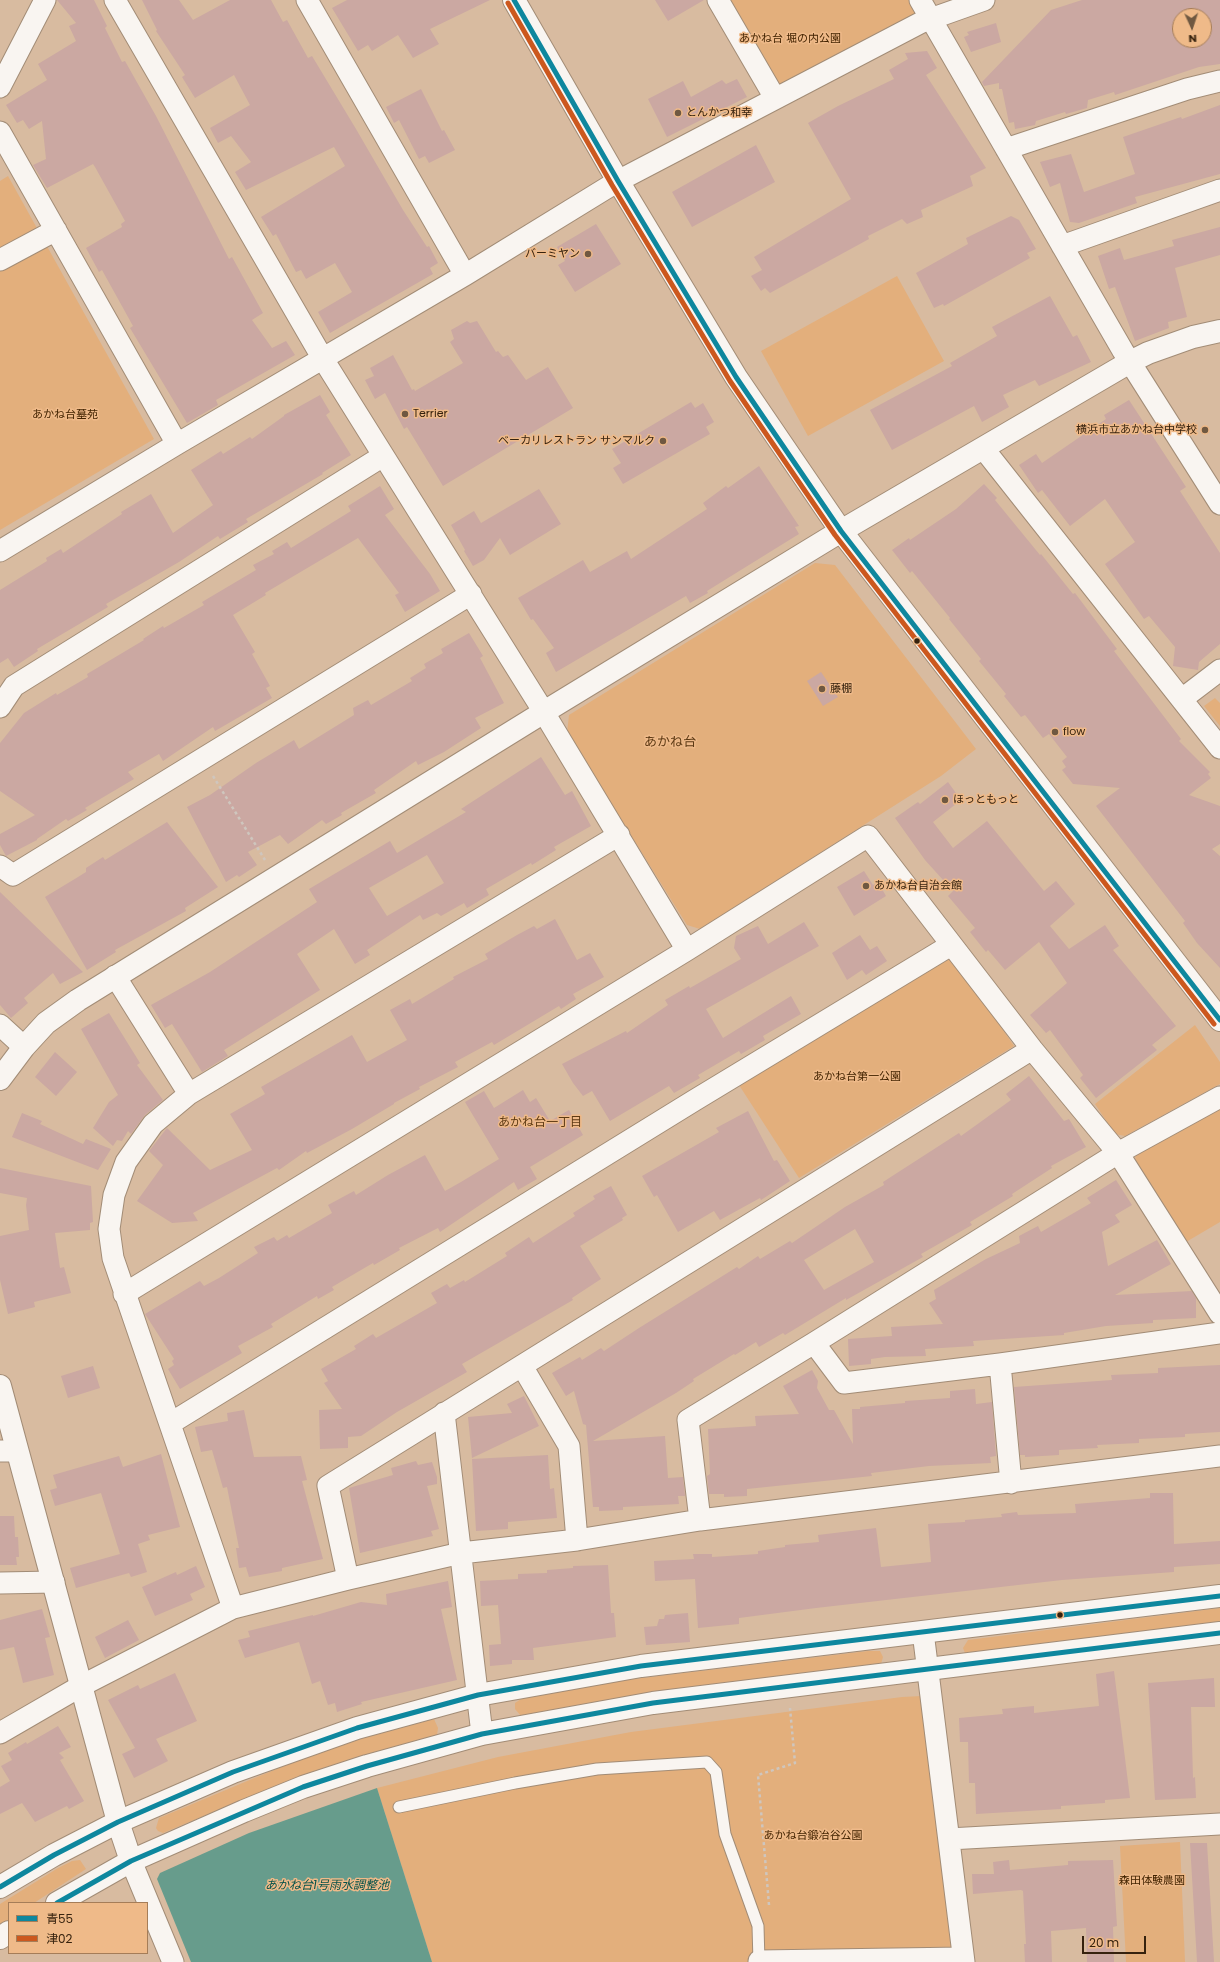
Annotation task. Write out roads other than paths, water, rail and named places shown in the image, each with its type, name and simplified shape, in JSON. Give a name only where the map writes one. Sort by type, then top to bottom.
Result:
[{"type":"street","points":[[0,88],[45,0]]},
{"type":"street","points":[[115,0],[323,359],[544,712],[687,950]]},
{"type":"street","points":[[306,0],[465,275]]},
{"type":"street","points":[[514,0],[618,181],[736,377],[841,531],[1220,1020]]},
{"type":"street","points":[[718,0],[775,98]]},
{"type":"street","points":[[920,0],[1130,362],[1220,504]]},
{"type":"street","points":[[0,551],[177,444],[465,275],[618,181],[922,22],[984,0]]},
{"type":"street","points":[[1006,149],[1187,89],[1220,81]]},
{"type":"street","points":[[0,132],[177,444]]},
{"type":"street","points":[[1062,246],[1220,190]]},
{"type":"street","points":[[0,260],[56,230]]},
{"type":"street","points":[[0,1079],[24,1047],[46,1023],[78,1000],[544,712],[841,531],[1130,362],[1148,353],[1193,337],[1220,331]]},
{"type":"street","points":[[983,448],[1220,748]]},
{"type":"street","points":[[0,707],[14,686],[383,456]]},
{"type":"street","points":[[0,866],[12,875],[470,594]]},
{"type":"street","points":[[1182,699],[1220,670]]},
{"type":"street","points":[[233,1608],[171,1423],[124,1294],[113,1258],[109,1229],[114,1195],[126,1162],[153,1124],[189,1094],[619,835]]},
{"type":"street","points":[[124,1294],[687,950],[868,836],[1032,1049],[1118,1153],[1220,1314]]},
{"type":"street","points":[[171,1423],[682,1108],[951,945]]},
{"type":"street","points":[[115,976],[189,1094]]},
{"type":"street","points":[[0,1025],[24,1047]]},
{"type":"street","points":[[348,1579],[328,1486],[1032,1049]]},
{"type":"street","points":[[700,1520],[688,1420],[1118,1153],[1220,1097]]},
{"type":"street","points":[[814,1343],[844,1383],[1000,1364],[1220,1333]]},
{"type":"street","points":[[1000,1364],[1011,1483]]},
{"type":"street","points":[[522,1366],[569,1446],[577,1540]]},
{"type":"street","points":[[0,1386],[9,1451],[54,1582],[118,1822],[131,1861],[173,1962]]},
{"type":"street","points":[[444,1413],[462,1553],[482,1734]]},
{"type":"street","points":[[0,1733],[81,1686],[233,1608],[348,1579],[462,1553],[577,1540],[700,1520],[1011,1483],[1220,1456]]},
{"type":"street","points":[[0,1583],[54,1582]]},
{"type":"street","points":[[0,1887],[54,1855],[118,1822],[233,1772],[364,1726],[478,1695],[642,1666],[1220,1596]]},
{"type":"street","points":[[759,1961],[963,1960],[923,1632]]},
{"type":"street","points":[[59,1902],[131,1861],[194,1832],[303,1787],[367,1766],[482,1734],[652,1703],[1220,1633]]},
{"type":"street","points":[[948,1839],[1220,1824]]},
{"type":"lane","points":[[399,1807],[515,1783],[597,1769],[707,1762],[716,1772],[725,1834],[758,1926],[759,1961]]},
{"type":"water","name":"あかね台1号雨水調整池","points":[[377,1788],[432,1962],[191,1962],[157,1879],[160,1873],[249,1833]]},
{"type":"place","name":"とんかつ和幸","points":[[678,113]]},
{"type":"place","name":"バーミヤン","points":[[588,254]]},
{"type":"place","name":"Terrier","points":[[405,414]]},
{"type":"place","name":"横浜市立あかね台中学校","points":[[1205,430]]},
{"type":"place","name":"ベーカリレストラン サンマルク","points":[[663,441]]},
{"type":"place","name":"藤棚","points":[[822,689]]},
{"type":"place","name":"flow","points":[[1055,732]]},
{"type":"place","name":"ほっともっと","points":[[945,800]]},
{"type":"place","name":"あかね台自治会館","points":[[866,886]]},
{"type":"district","name":"あかね台","points":[[670,743]]},
{"type":"district","name":"あかね台一丁目","points":[[540,1123]]},
{"type":"park label","name":"あかね台 堀の内公園","points":[[790,39]]},
{"type":"park label","name":"あかね台墓苑","points":[[65,415]]},
{"type":"park label","name":"あかね台第一公園","points":[[857,1077]]},
{"type":"park label","name":"あかね台鍛冶谷公園","points":[[813,1836]]},
{"type":"park label","name":"森田体験農園","points":[[1152,1881]]}]
